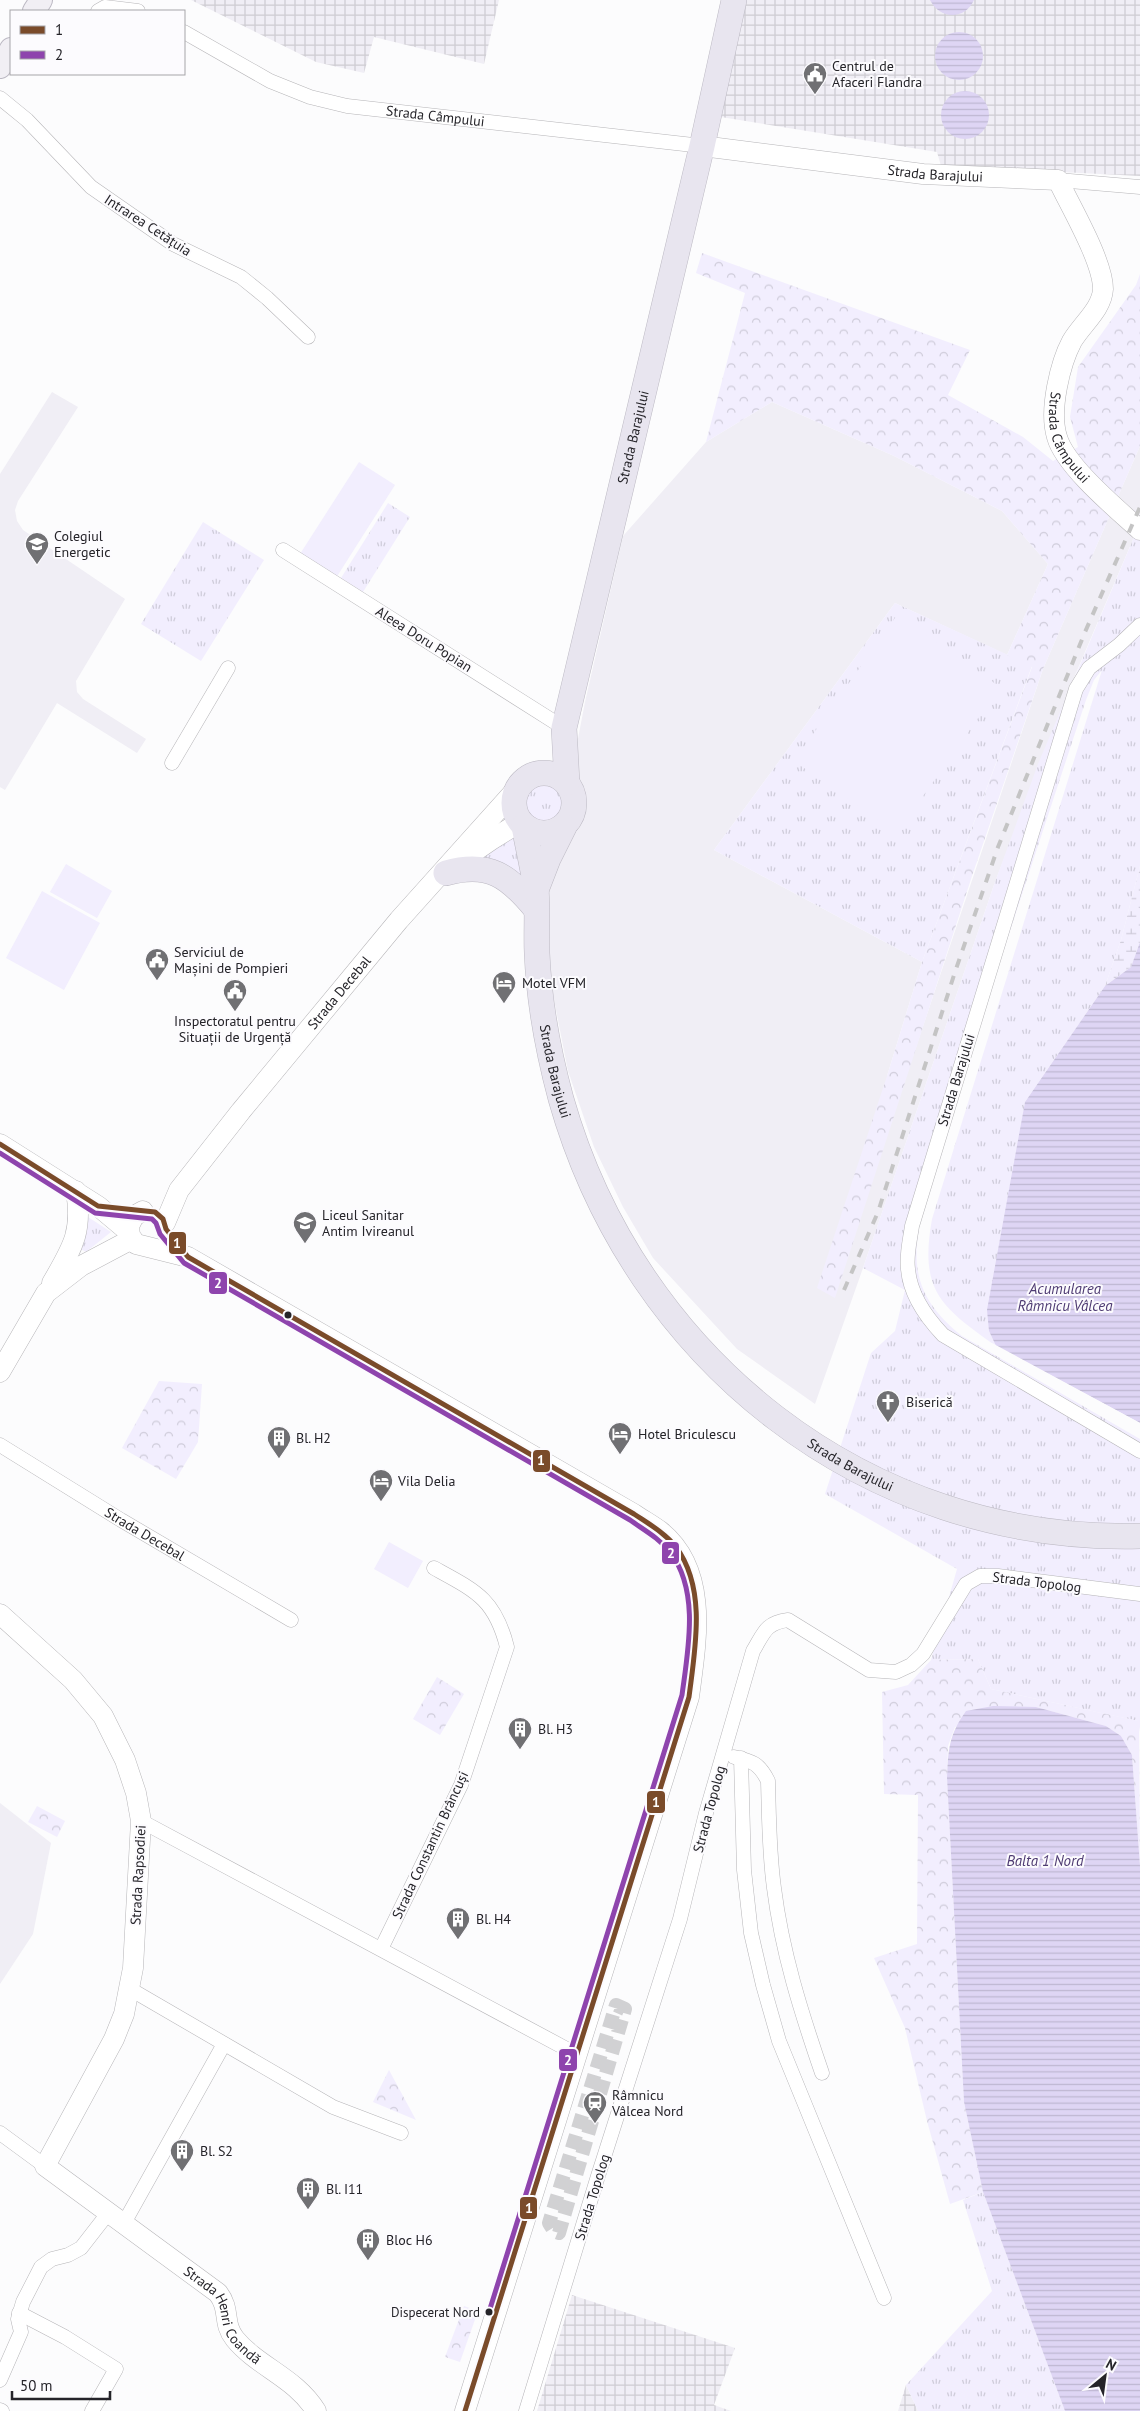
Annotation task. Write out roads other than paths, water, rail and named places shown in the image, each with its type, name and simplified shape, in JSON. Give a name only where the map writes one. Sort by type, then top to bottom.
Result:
[{"type":"highway","name":"Strada Barajului","points":[[567,783],[564,728],[702,146],[734,0]]},
{"type":"highway","name":"Strada Barajului","points":[[526,780],[564,728]]},
{"type":"highway","points":[[550,773],[567,783],[572,790],[575,807],[572,816],[564,827],[548,834],[540,834],[522,824],[514,803],[516,793],[526,780],[550,773]]},
{"type":"highway","name":"Strada Barajului","points":[[522,824],[536,900],[540,991],[553,1068],[570,1130],[603,1206],[627,1250],[671,1316],[728,1379],[776,1419],[832,1457],[904,1493],[991,1522],[1082,1535],[1140,1536]]},
{"type":"highway","name":"Strada Barajului","points":[[536,900],[548,858],[564,827]]},
{"type":"highway","points":[[446,874],[472,868],[493,872],[536,900]]},
{"type":"main road","points":[[0,67],[10,51]]},
{"type":"street","points":[[102,9],[120,10]]},
{"type":"street","name":"Strada Câmpului","points":[[185,33],[270,80],[310,98],[346,106],[702,146]]},
{"type":"street","name":"Intrarea Cetățuia","points":[[0,98],[27,120],[91,187],[173,244],[241,277],[267,298],[308,337]]},
{"type":"street","name":"Strada Barajului","points":[[702,146],[923,174],[1058,180],[1140,187]]},
{"type":"street","name":"Strada Câmpului","points":[[1058,180],[1094,256],[1103,288],[1098,305],[1075,336],[1061,367],[1054,408],[1057,437],[1068,457],[1105,498],[1140,530]]},
{"type":"street","name":"Aleea Doru Popian","points":[[283,550],[564,728]]},
{"type":"street","name":"Strada Barajului","points":[[1140,625],[1119,645],[1088,668],[1076,689],[912,1226],[908,1270],[916,1298],[928,1319],[943,1335],[1140,1451]]},
{"type":"street","points":[[172,763],[228,668]]},
{"type":"street","name":"Strada Decebal","points":[[156,1218],[343,987],[426,890],[526,780]]},
{"type":"street","name":"Strada Decebal","points":[[426,890],[491,840],[522,824]]},
{"type":"street","points":[[0,1144],[98,1206],[141,1246],[152,1247],[188,1257],[634,1514],[661,1532],[670,1541],[689,1573],[695,1597],[697,1623],[689,1698],[576,2054],[466,2411]]},
{"type":"street","points":[[0,1372],[75,1239],[79,1218],[76,1192]]},
{"type":"street","points":[[98,1206],[156,1218],[188,1257]]},
{"type":"street","points":[[130,1236],[130,1221],[156,1218]]},
{"type":"street","points":[[152,1247],[162,1240],[156,1218]]},
{"type":"street","points":[[46,1293],[81,1266],[130,1236]]},
{"type":"street","name":"Strada Decebal","points":[[0,1445],[121,1520],[291,1620]]},
{"type":"street","name":"Strada Constantin Brâncuși","points":[[381,1949],[461,1785],[507,1647],[502,1626],[489,1603],[466,1585],[434,1568]]},
{"type":"street","name":"Strada Topolog","points":[[526,2411],[680,1919],[723,1754],[753,1651],[767,1627],[775,1622],[788,1620],[869,1670],[896,1672],[911,1665],[923,1654],[966,1584],[980,1576],[998,1576],[1140,1594]]},
{"type":"street","name":"Strada Rapsodiei","points":[[0,1614],[74,1680],[103,1716],[125,1760],[136,1792],[141,1820],[130,1990],[124,2014],[114,2039],[45,2166]]},
{"type":"street","points":[[723,1754],[741,1758],[762,1768],[768,1780],[774,1888],[783,1944],[797,2002],[822,2073]]},
{"type":"street","points":[[741,1758],[744,1870],[751,1933],[763,1985],[779,2040],[884,2298]]},
{"type":"street","points":[[141,1820],[576,2054]]},
{"type":"street","points":[[130,1990],[333,2107],[401,2133]]},
{"type":"street","points":[[0,2380],[21,2332],[19,2313],[42,2267],[52,2259],[68,2255],[81,2248],[116,2218],[224,2044]]},
{"type":"street","name":"Strada Henri Coandă","points":[[0,2133],[218,2292],[226,2304],[227,2324],[233,2337],[243,2348],[284,2376],[309,2407]]},
{"type":"street","points":[[19,2313],[116,2369],[92,2411]]},
{"type":"water","points":[[930,0],[974,0],[965,11],[952,15],[946,14],[934,7]]},
{"type":"water","points":[[959,32],[968,34],[976,39],[981,47],[983,56],[981,65],[976,73],[968,78],[959,80],[950,78],[942,73],[937,65],[935,56],[937,47],[942,39],[950,34]]},
{"type":"water","points":[[965,91],[974,93],[982,98],[987,106],[989,115],[987,124],[982,132],[974,137],[965,139],[956,137],[948,132],[943,124],[941,115],[943,106],[948,98],[956,93]]},
{"type":"water","name":"Acumularea Râmnicu Vâlcea","points":[[1140,942],[1140,1423],[996,1346],[989,1331],[987,1310],[1025,1102],[1105,986],[1131,967]]},
{"type":"water","name":"Balta 1 Nord","points":[[993,1706],[1036,1707],[1106,1726],[1121,1736],[1132,1755],[1140,1866],[1140,2411],[1065,2411],[983,2192],[964,2102],[947,1778],[948,1759],[953,1735],[966,1711]]},
{"type":"tunnel","points":[[616,2005],[625,2009],[559,2233],[554,2231],[549,2223],[616,2005]]},
{"type":"railway","points":[[844,1290],[878,1212],[955,972],[998,847],[1085,632],[1140,507]]},
{"type":"place","name":"Centrul de Afaceri Flandra","points":[[815,95]]},
{"type":"place","name":"Colegiul Energetic","points":[[37,565]]},
{"type":"place","name":"Serviciul de Mașini de Pompieri","points":[[157,981]]},
{"type":"place","name":"Motel VFM","points":[[504,1004]]},
{"type":"place","name":"Inspectoratul pentru Situații de Urgență","points":[[235,1012]]},
{"type":"place","name":"Liceul Sanitar Antim Ivireanul","points":[[305,1244]]},
{"type":"place","name":"Biserică","points":[[888,1423]]},
{"type":"place","name":"Hotel Briculescu","points":[[620,1455]]},
{"type":"place","name":"Bl. H2","points":[[279,1459]]},
{"type":"place","name":"Vila Delia","points":[[381,1502]]},
{"type":"place","name":"Bl. H3","points":[[520,1750]]},
{"type":"place","name":"Bl. H4","points":[[458,1940]]},
{"type":"place","name":"Râmnicu Vâlcea Nord","points":[[595,2124]]},
{"type":"place","name":"Bl. S2","points":[[182,2172]]},
{"type":"place","name":"Bl. I11","points":[[308,2210]]},
{"type":"place","name":"Bloc H6","points":[[368,2261]]},
{"type":"place","name":"Dispecerat Nord","points":[[489,2312]]}]
